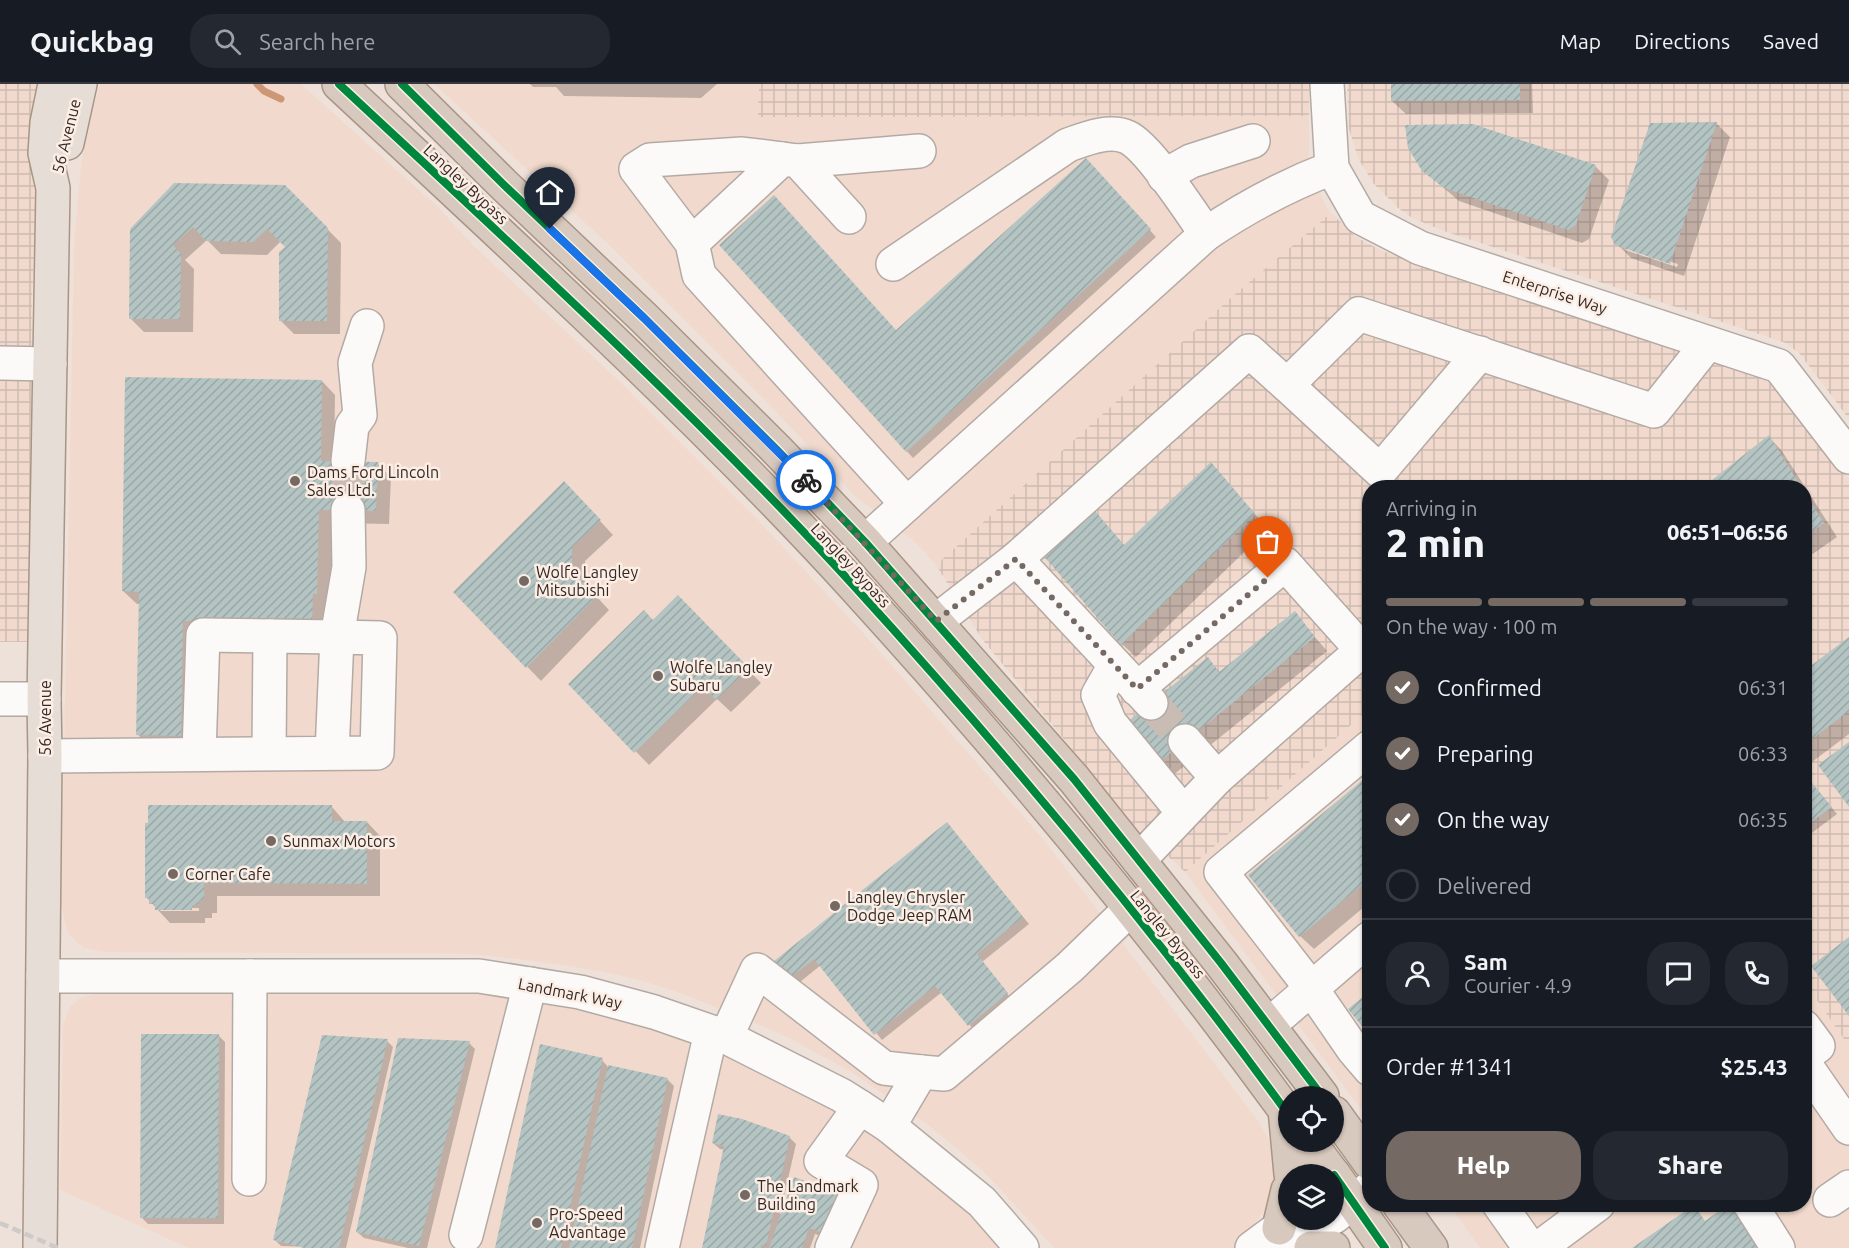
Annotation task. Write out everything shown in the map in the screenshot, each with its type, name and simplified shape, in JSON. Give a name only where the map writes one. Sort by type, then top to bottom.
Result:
[{"type":"highway","name":"Langley Bypass","points":[[339,84],[616,344],[757,484],[853,585],[988,738],[1130,909],[1278,1099]]},
{"type":"highway","name":"Langley Bypass","points":[[402,84],[776,449],[936,621],[1074,779],[1315,1086]]},
{"type":"highway","points":[[1317,1152],[1346,1187],[1385,1248]]},
{"type":"highway","points":[[1340,1152],[1346,1187]]},
{"type":"highway","points":[[1406,1212],[1431,1248]]},
{"type":"highway","points":[[1311,1248],[1333,1248]]},
{"type":"main road","name":"56 Avenue","points":[[40,1248],[44,699],[53,188],[45,153],[47,123],[55,84]]},
{"type":"main road","name":"56 Avenue","points":[[53,188],[67,142],[80,84]]},
{"type":"street","name":"Enterprise Way","points":[[1327,84],[1332,168],[1360,217],[1420,248],[1779,366],[1849,457]]},
{"type":"street","points":[[893,264],[1068,144],[1099,135],[1126,136],[1145,151],[1206,234]]},
{"type":"street","points":[[1164,176],[1191,160],[1253,141]]},
{"type":"street","points":[[907,504],[699,274],[692,243],[636,169],[650,160],[742,154],[790,160],[920,151]]},
{"type":"street","points":[[790,160],[849,217]]},
{"type":"street","points":[[692,243],[790,160]]},
{"type":"street","points":[[864,542],[1206,234],[1240,212],[1298,181],[1332,168]]},
{"type":"street","points":[[1287,385],[1359,314],[1654,411],[1708,343]]},
{"type":"street","points":[[348,461],[352,426],[360,415],[355,363],[367,326]]},
{"type":"street","points":[[936,621],[1016,559],[1249,351],[1380,471],[1480,353]]},
{"type":"street","points":[[0,363],[50,364]]},
{"type":"street","points":[[332,753],[337,637],[349,567],[348,510]]},
{"type":"street","points":[[1016,559],[1144,696],[1285,564],[1362,650],[1217,778],[1139,860]]},
{"type":"street","points":[[45,756],[377,753],[380,638],[203,635],[199,753]]},
{"type":"street","points":[[268,753],[270,636]]},
{"type":"street","points":[[1115,665],[1098,695],[1110,723],[1183,812]]},
{"type":"street","points":[[0,699],[44,699]]},
{"type":"street","points":[[1185,741],[1217,778]]},
{"type":"street","points":[[1362,754],[1221,872],[1311,988],[1362,1060]]},
{"type":"street","points":[[662,1248],[719,1034],[757,970],[884,1068],[944,1074],[1070,967],[1130,909]]},
{"type":"street","points":[[1269,1025],[1362,945]]},
{"type":"street","name":"Landmark Way","points":[[43,976],[479,976],[580,992],[654,1012],[719,1034],[841,1095],[860,1107],[889,1126],[982,1202],[1022,1248]]},
{"type":"street","points":[[249,1179],[250,976]]},
{"type":"street","points":[[466,1235],[530,984]]},
{"type":"street","points":[[1812,1038],[1818,1046],[1812,1050]]},
{"type":"street","points":[[889,1126],[921,1072]]},
{"type":"street","points":[[1812,1075],[1849,1128]]},
{"type":"street","points":[[832,1248],[861,1185],[821,1161],[860,1107]]},
{"type":"street","points":[[1252,1248],[1286,1232],[1346,1187]]},
{"type":"street","points":[[1505,1212],[1530,1248]]},
{"type":"street","points":[[1539,1248],[1587,1212]]},
{"type":"street","points":[[1755,1212],[1778,1248]]},
{"type":"shaded area","points":[[0,84],[41,84],[32,300],[29,642],[0,642]]},
{"type":"shaded area","points":[[100,84],[301,84],[438,207],[473,245],[618,380],[756,518],[865,635],[1044,840],[1256,1118],[1275,1154],[1277,1169],[1275,1185],[1269,1202],[1251,1230],[1235,1248],[1054,1248],[990,1178],[954,1146],[924,1122],[853,1073],[789,1038],[753,1022],[643,981],[600,971],[470,954],[106,952],[84,948],[74,940],[67,930],[61,904],[74,247],[81,165],[86,134]]},
{"type":"shaded area","points":[[434,84],[759,84],[759,115],[1309,116],[1311,170],[1325,205],[1331,213],[1234,295],[936,565],[916,543],[854,495],[766,401],[607,243]]},
{"type":"shaded area","points":[[759,84],[1309,84],[1309,116],[758,117]]},
{"type":"shaded area","points":[[1347,84],[1849,84],[1849,419],[1800,354],[1786,343],[1444,231],[1412,218],[1398,208],[1373,183],[1358,158],[1349,129]]},
{"type":"shaded area","points":[[1331,213],[1356,237],[1382,251],[1721,363],[1766,380],[1784,397],[1849,480],[1849,1046],[1812,993],[1812,480],[1362,480],[1362,715],[1185,872],[1134,825],[982,639],[936,565],[1234,295]]},
{"type":"shaded area","points":[[1362,715],[1362,1111],[1185,872]]},
{"type":"shaded area","points":[[103,991],[471,993],[544,1001],[619,1017],[694,1039],[765,1070],[866,1129],[940,1186],[1003,1248],[189,1248],[60,1190],[63,1025],[70,1007],[80,998]]},
{"type":"shaded area","points":[[1812,993],[1849,1046],[1849,1248],[1480,1248],[1454,1212],[1812,1212]]},
{"type":"building","points":[[1391,84],[1520,84],[1520,100],[1391,101]]},
{"type":"building","points":[[1717,122],[1670,264],[1615,245],[1611,237],[1650,123]]},
{"type":"building","points":[[1473,124],[1596,165],[1576,225],[1568,230],[1444,188],[1422,171],[1408,148],[1405,125]]},
{"type":"building","points":[[1086,158],[1151,229],[906,452],[719,245],[774,195],[896,330]]},
{"type":"building","points":[[174,183],[285,185],[328,228],[327,321],[279,321],[279,252],[285,247],[267,229],[253,242],[206,241],[193,227],[173,245],[181,254],[180,319],[129,319],[130,229]]},
{"type":"building","points":[[125,377],[322,380],[321,461],[378,462],[376,511],[319,510],[317,594],[313,594],[312,623],[183,621],[181,736],[136,735],[139,592],[122,591]]},
{"type":"building","points":[[1769,435],[1797,480],[1712,480]]},
{"type":"building","points":[[1211,462],[1255,514],[1121,645],[1041,553],[1090,505],[1124,545]]},
{"type":"building","name":"Wolfe Langley Mitsubishi","points":[[564,481],[601,520],[572,547],[572,569],[597,596],[526,668],[453,592]]},
{"type":"building","points":[[1812,504],[1824,523],[1812,531]]},
{"type":"building","name":"Wolfe Langley Subaru","points":[[678,595],[749,668],[716,700],[703,686],[634,753],[568,684],[644,610],[653,620]]},
{"type":"building","points":[[1295,611],[1315,637],[1153,767],[1121,727],[1208,657],[1219,672]]},
{"type":"building","points":[[1849,637],[1849,711],[1812,739],[1812,665]]},
{"type":"building","points":[[1849,742],[1849,807],[1818,765]]},
{"type":"building","points":[[1362,781],[1362,885],[1299,937],[1248,875]]},
{"type":"building","points":[[1812,783],[1832,807],[1812,821]]},
{"type":"building","points":[[148,805],[332,805],[332,821],[367,821],[367,884],[204,883],[204,900],[199,900],[199,905],[192,905],[192,910],[155,910],[155,904],[149,904],[149,898],[145,898],[145,823],[148,823]]},
{"type":"building","points":[[947,822],[1023,917],[977,954],[1008,993],[968,1026],[935,986],[874,1035],[814,959],[787,980],[773,962]]},
{"type":"building","points":[[1849,937],[1849,1016],[1812,967]]},
{"type":"building","points":[[1362,998],[1362,1026],[1348,1009]]},
{"type":"building","points":[[141,1034],[219,1034],[218,1218],[140,1218]]},
{"type":"building","points":[[322,1035],[388,1039],[339,1248],[304,1248],[273,1240]]},
{"type":"building","points":[[398,1038],[470,1041],[419,1246],[356,1232]]},
{"type":"building","points":[[540,1044],[603,1058],[561,1248],[495,1248]]},
{"type":"building","points":[[608,1065],[668,1078],[643,1197],[632,1248],[569,1248]]},
{"type":"building","name":"The Landmark Building","points":[[718,1114],[742,1119],[790,1136],[766,1246],[761,1245],[761,1248],[702,1248],[724,1146],[712,1143]]},
{"type":"building","points":[[794,1177],[844,1195],[829,1235],[809,1228],[802,1248],[769,1248]]},
{"type":"building","points":[[1684,1212],[1699,1212],[1705,1221],[1718,1212],[1744,1212],[1769,1248],[1632,1248]]},
{"type":"waterway","points":[[257,84],[264,91],[281,99]]},
{"type":"tunnel","points":[[348,461],[348,510]]},
{"type":"tunnel","points":[[1151,703],[1185,741]]},
{"type":"railway","points":[[0,1223],[58,1248]]},
{"type":"cycle path","points":[[339,84],[666,392],[793,520],[854,586],[968,714],[1078,844],[1132,910],[1278,1100]]},
{"type":"cycle path","points":[[402,84],[644,318],[776,449],[865,542],[1074,779],[1221,963],[1314,1086]]},
{"type":"cycle path","points":[[1344,1189],[1385,1248]]},
{"type":"way so far","points":[[806,480],[936,621],[1016,559],[1137,689],[1268,578]]},
{"type":"place","name":"Dams Ford Lincoln Sales Ltd.","points":[[295,481]]},
{"type":"place","name":"Wolfe Langley Mitsubishi","points":[[524,581]]},
{"type":"place","name":"Wolfe Langley Subaru","points":[[658,676]]},
{"type":"place","name":"Sunmax Motors","points":[[271,841]]},
{"type":"place","name":"Corner Cafe","points":[[173,874]]},
{"type":"place","name":"Langley Chrysler Dodge Jeep RAM","points":[[835,906]]},
{"type":"place","name":"The Landmark Building","points":[[745,1195]]},
{"type":"place","name":"Pro-Speed Advantage","points":[[537,1223]]},
{"type":"route","points":[[550,229],[644,318],[806,480]]}]
